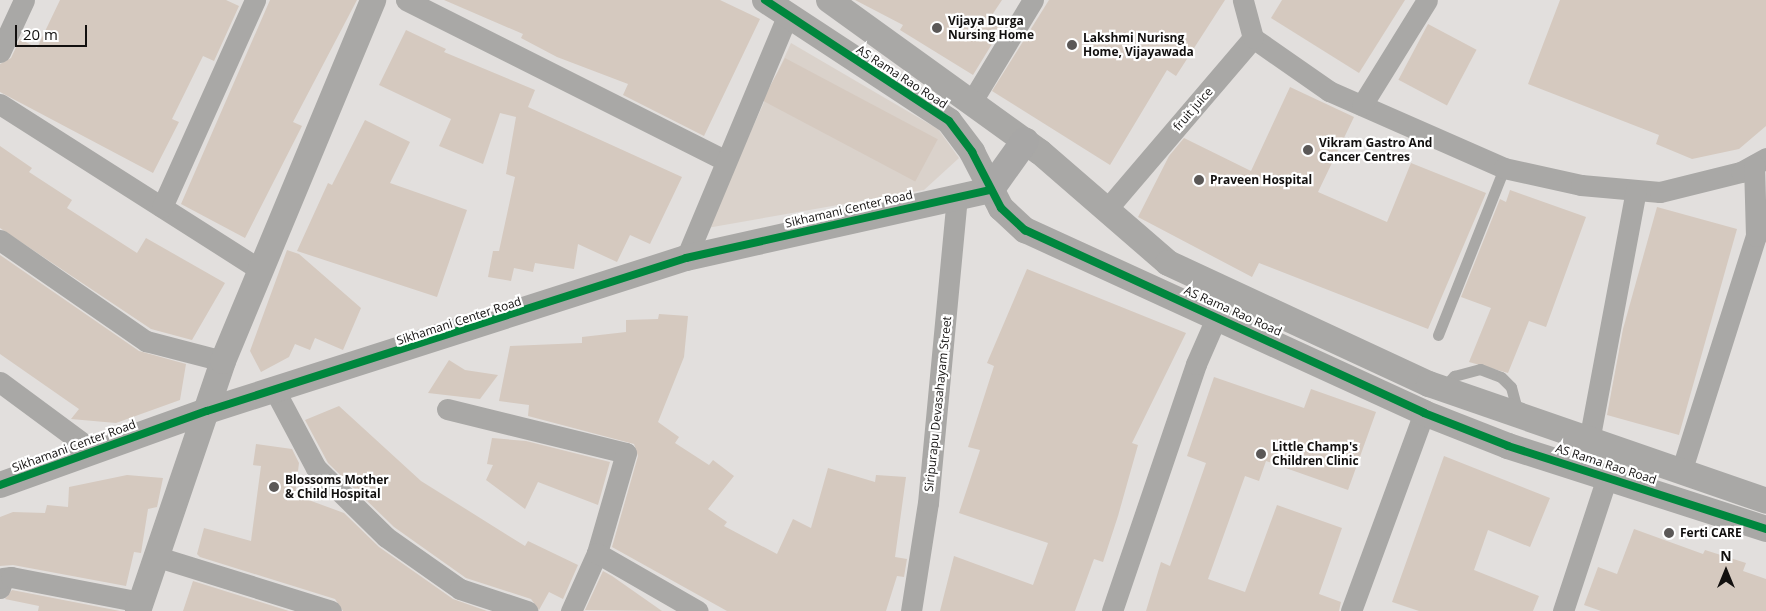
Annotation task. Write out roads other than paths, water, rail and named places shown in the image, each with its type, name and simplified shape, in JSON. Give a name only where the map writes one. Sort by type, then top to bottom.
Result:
[{"type":"main road","points":[[990,190],[1025,141]]},
{"type":"street","points":[[0,52],[24,0]]},
{"type":"street","points":[[162,207],[255,0]]},
{"type":"street","points":[[0,588],[3,578],[11,577],[140,607],[223,361],[373,0]]},
{"type":"street","points":[[406,0],[724,160]]},
{"type":"street","name":"AS Rama Rao Road","points":[[765,0],[787,17],[949,121],[1001,208],[1025,230],[1217,316],[1424,413],[1607,477],[1766,529]]},
{"type":"street","name":"AS Rama Rao Road","points":[[829,0],[972,101],[1025,141],[1168,263],[1225,293],[1442,389],[1766,501]]},
{"type":"street","points":[[972,101],[1033,0]]},
{"type":"street","points":[[1243,0],[1253,38],[1329,91],[1504,168],[1581,185],[1660,192],[1760,161],[1756,236],[1681,472]]},
{"type":"street","points":[[1362,105],[1427,0]]},
{"type":"street","points":[[686,258],[724,160],[787,17]]},
{"type":"street","name":"fruit juice","points":[[1107,209],[1253,38]]},
{"type":"street","points":[[0,104],[261,270]]},
{"type":"street","name":"Sikhamani Center Road","points":[[0,485],[92,450],[207,411],[686,258],[990,190]]},
{"type":"street","points":[[1589,441],[1636,190]]},
{"type":"street","name":"Siripurapu Devasahayam Street","points":[[911,611],[928,503],[957,196]]},
{"type":"street","points":[[0,240],[146,341],[223,361]]},
{"type":"street","points":[[1112,611],[1196,364],[1217,316]]},
{"type":"street","points":[[0,382],[92,450]]},
{"type":"street","points":[[274,389],[316,468],[386,537],[460,589],[527,611]]},
{"type":"street","points":[[447,409],[626,453],[597,553],[571,611]]},
{"type":"street","points":[[1351,611],[1424,413]]},
{"type":"street","points":[[1563,611],[1607,477]]},
{"type":"street","points":[[597,553],[698,611]]},
{"type":"street","points":[[158,557],[331,611]]},
{"type":"lane","points":[[1438,335],[1504,168]]},
{"type":"place","name":"Vijaya Durga Nursing Home","points":[[937,28]]},
{"type":"place","name":"Lakshmi Nurisng Home, Vijayawada","points":[[1072,45]]},
{"type":"place","name":"Vikram Gastro And Cancer Centres","points":[[1308,150]]},
{"type":"place","name":"Praveen Hospital","points":[[1199,180]]},
{"type":"place","name":"Little Champ's Children Clinic","points":[[1261,454]]},
{"type":"place","name":"Blossoms Mother & Child Hospital","points":[[274,487]]},
{"type":"place","name":"Ferti CARE","points":[[1669,533]]}]
